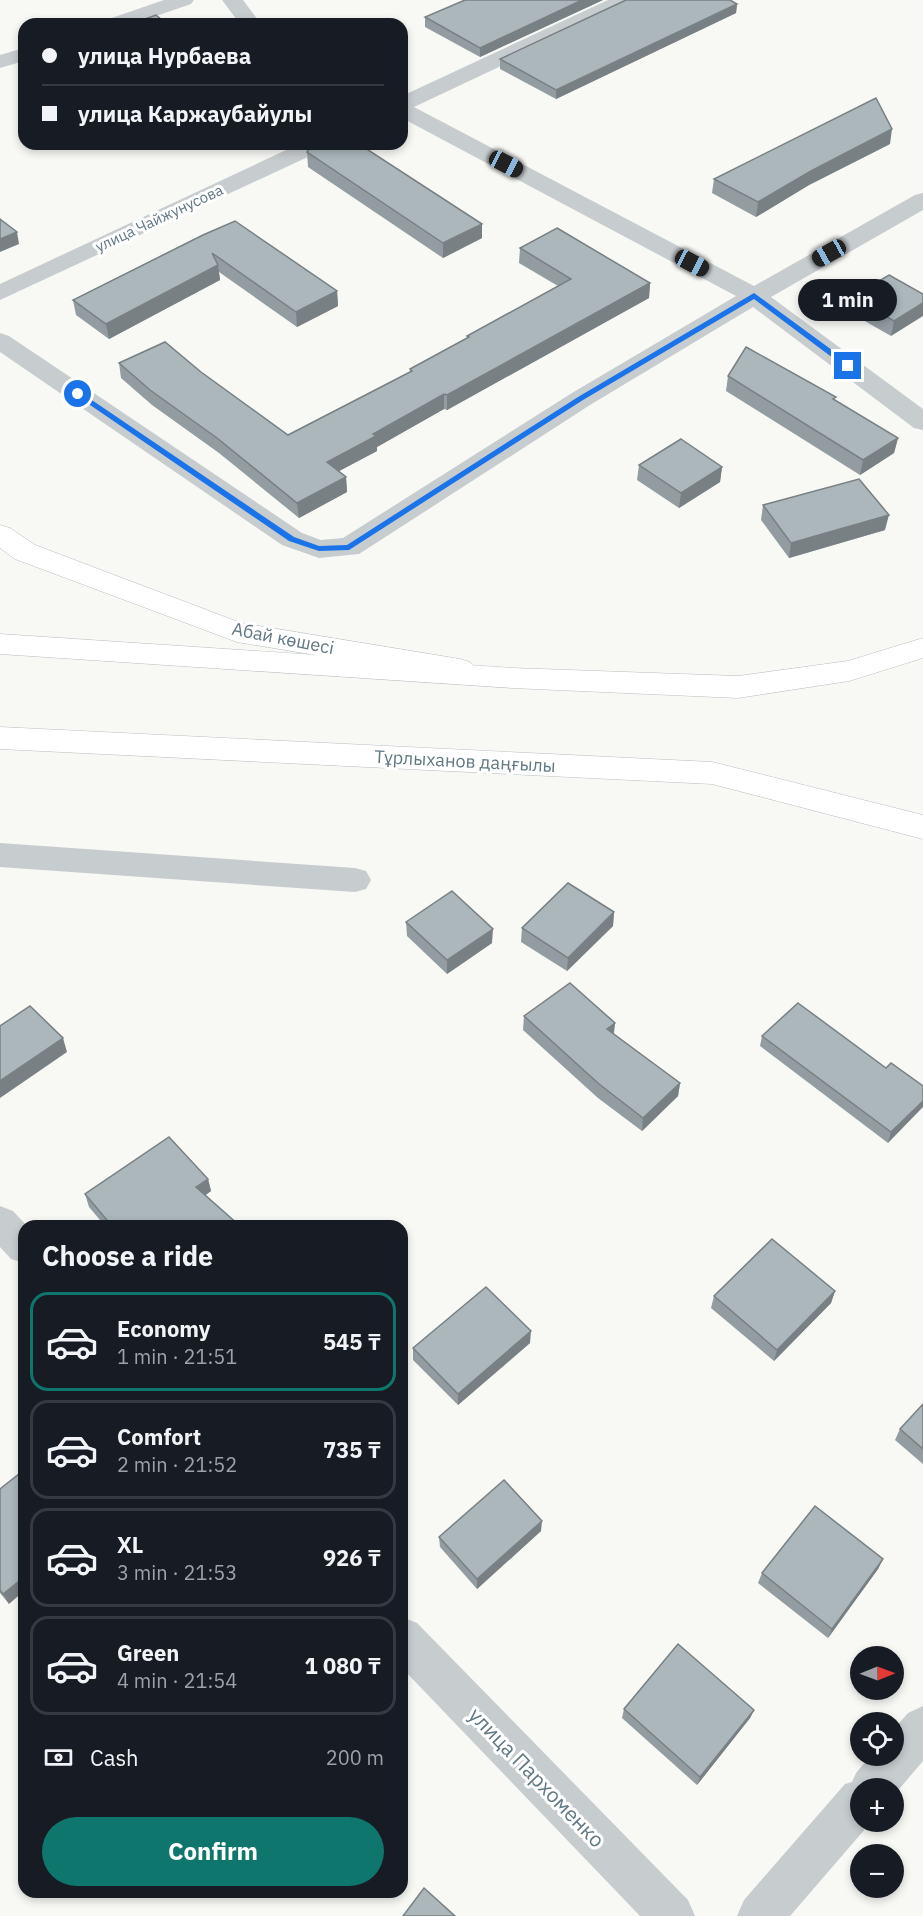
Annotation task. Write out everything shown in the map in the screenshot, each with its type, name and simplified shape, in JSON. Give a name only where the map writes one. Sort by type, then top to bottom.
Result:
[{"type":"main road","name":"Абай көшесі","points":[[0,534],[26,552],[237,632],[512,678]]},
{"type":"main road","points":[[0,644],[512,678],[738,687],[849,671],[923,648]]},
{"type":"main road","name":"Тұрлыханов даңғылы","points":[[0,738],[712,773],[923,827]]},
{"type":"street","points":[[131,18],[184,0]]},
{"type":"street","points":[[232,0],[246,18]]},
{"type":"street","points":[[408,101],[625,0]]},
{"type":"street","points":[[0,62],[18,56]]},
{"type":"street","points":[[408,112],[754,296],[923,422]]},
{"type":"street","name":"улица Чайжунусова","points":[[0,293],[304,150]]},
{"type":"street","points":[[0,341],[291,539],[319,549],[349,547],[580,399],[923,200]]},
{"type":"street","points":[[0,855],[355,880]]},
{"type":"street","points":[[0,1222],[18,1241]]},
{"type":"street","name":"улица Пархоменко","points":[[408,1644],[672,1916]]},
{"type":"street","points":[[880,1778],[923,1728]]},
{"type":"street","points":[[760,1916],[850,1813]]},
{"type":"building","points":[[465,0],[582,0],[480,48],[425,17]]},
{"type":"building","points":[[626,0],[730,0],[737,4],[556,90],[500,59]]},
{"type":"building","points":[[876,98],[892,129],[811,171],[758,202],[714,179]]},
{"type":"building","points":[[308,150],[368,150],[482,224],[443,243],[307,152]]},
{"type":"building","points":[[0,219],[17,232],[0,239]]},
{"type":"building","points":[[235,221],[337,291],[296,312],[212,253],[218,265],[106,324],[73,300],[203,235]]},
{"type":"building","points":[[557,228],[650,283],[447,395],[444,394],[373,434],[376,436],[327,462],[346,477],[297,503],[217,438],[150,390],[119,363],[165,342],[201,372],[288,435],[412,371],[410,369],[571,279],[520,248]]},
{"type":"building","points":[[889,275],[923,294],[923,303],[894,321],[852,297]]},
{"type":"building","points":[[746,347],[836,397],[833,399],[898,438],[863,460],[728,376]]},
{"type":"building","points":[[681,439],[722,467],[681,493],[639,465]]},
{"type":"building","points":[[859,479],[889,515],[791,543],[763,505]]},
{"type":"building","points":[[568,883],[614,912],[568,958],[522,928]]},
{"type":"building","points":[[452,891],[493,929],[447,960],[406,922]]},
{"type":"building","points":[[570,983],[615,1023],[607,1029],[680,1083],[643,1118],[599,1084],[524,1016]]},
{"type":"building","points":[[798,1003],[886,1068],[891,1063],[923,1086],[923,1101],[891,1132],[762,1036]]},
{"type":"building","points":[[30,1006],[63,1038],[0,1081],[0,1026]]},
{"type":"building","points":[[169,1137],[208,1179],[196,1187],[233,1220],[107,1220],[85,1194]]},
{"type":"building","points":[[772,1239],[835,1291],[777,1350],[714,1296]]},
{"type":"building","points":[[486,1287],[531,1331],[458,1394],[413,1348]]},
{"type":"building","points":[[923,1404],[923,1449],[900,1429]]},
{"type":"building","points":[[18,1475],[18,1582],[3,1594],[0,1590],[0,1489]]},
{"type":"building","points":[[504,1480],[542,1521],[477,1579],[439,1537]]},
{"type":"building","points":[[815,1506],[883,1559],[832,1629],[762,1573]]},
{"type":"building","points":[[678,1644],[754,1710],[700,1777],[624,1709]]},
{"type":"building","points":[[424,1888],[455,1916],[403,1916]]},
{"type":"route","points":[[78,394],[291,539],[319,549],[349,547],[580,399],[754,296],[848,366]]}]
